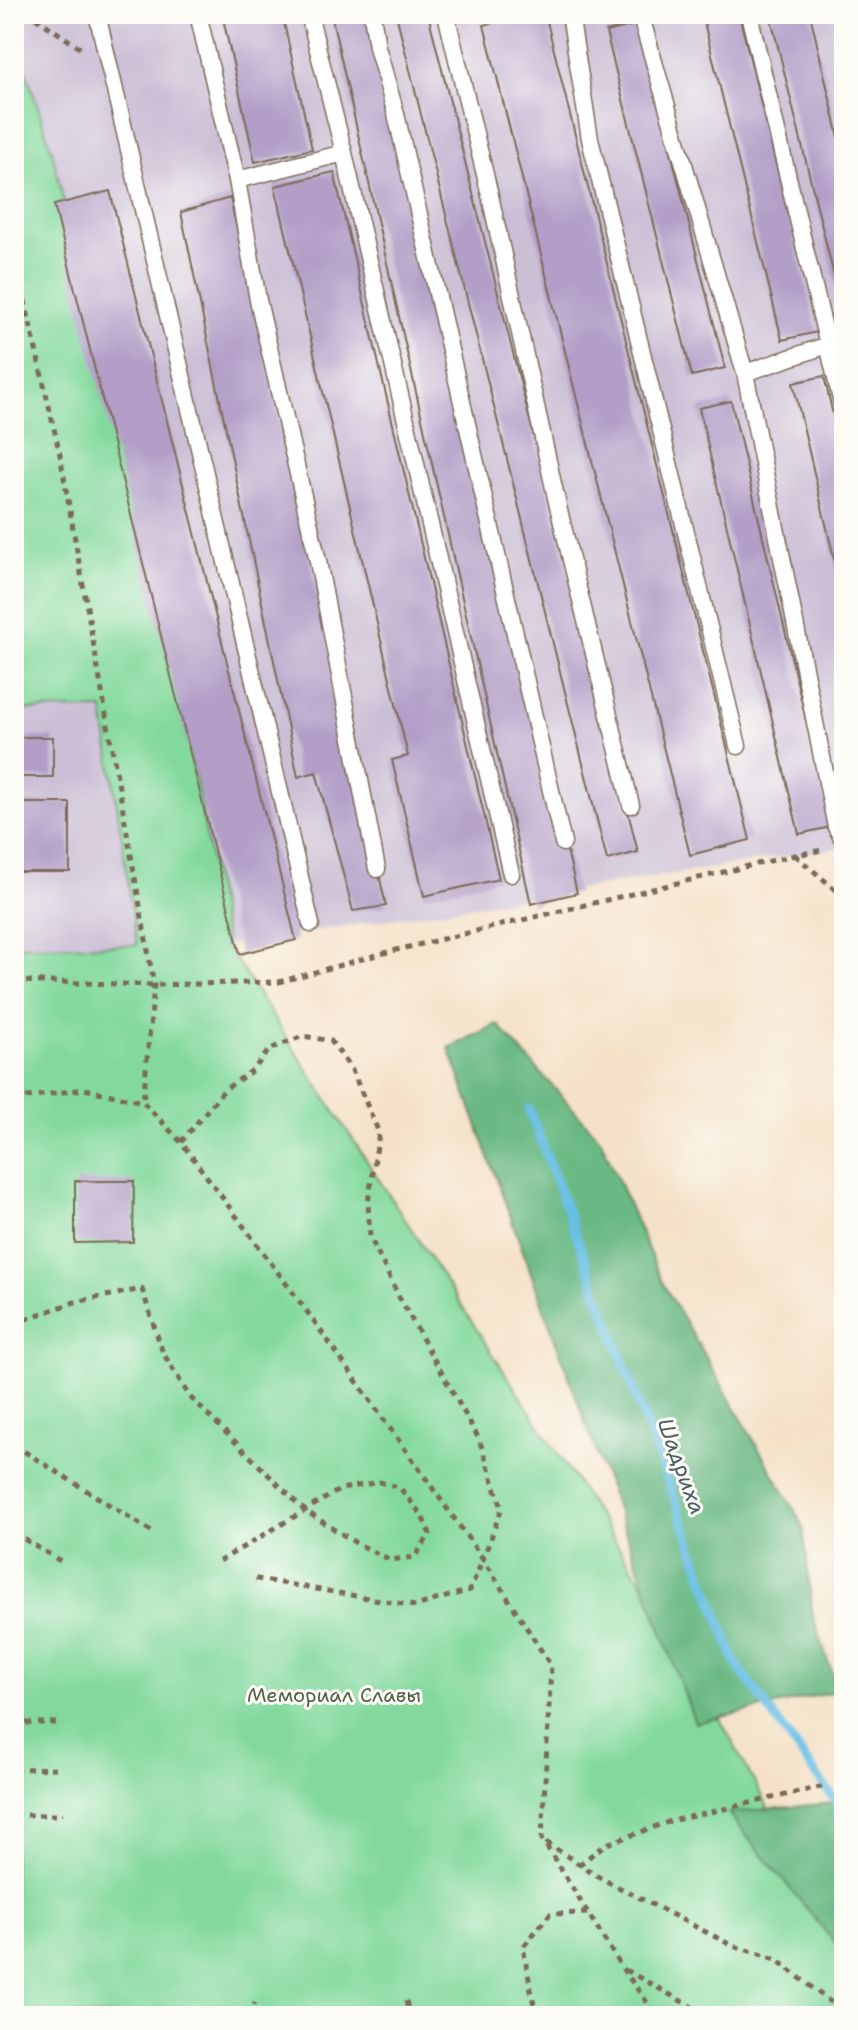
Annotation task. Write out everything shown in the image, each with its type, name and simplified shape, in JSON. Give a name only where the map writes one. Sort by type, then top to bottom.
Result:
[{"type":"lane","points":[[97,14],[311,924]]},
{"type":"lane","points":[[198,14],[237,180],[258,300],[318,561],[377,869]]},
{"type":"lane","points":[[309,14],[511,874]]},
{"type":"lane","points":[[372,14],[377,47],[396,114],[563,843]]},
{"type":"lane","points":[[446,14],[489,191],[557,502],[631,805]]},
{"type":"lane","points":[[570,14],[590,139],[738,746]]},
{"type":"lane","points":[[640,14],[745,373],[838,845]]},
{"type":"lane","points":[[749,14],[844,412]]},
{"type":"lane","points":[[237,180],[344,153]]},
{"type":"lane","points":[[745,373],[828,345]]},
{"type":"path","points":[[24,14],[39,20],[110,68]]},
{"type":"path","points":[[14,253],[60,455],[154,985],[143,1102]]},
{"type":"path","points":[[14,981],[154,985],[279,982],[384,953],[838,845]]},
{"type":"path","points":[[795,855],[844,897]]},
{"type":"path","points":[[181,1142],[224,1090],[253,1070],[270,1049],[303,1036],[331,1041],[352,1070],[379,1133],[368,1203],[370,1237],[399,1297],[479,1439],[502,1508],[470,1590],[415,1606],[251,1578]]},
{"type":"path","points":[[14,1099],[84,1089],[143,1102],[181,1142],[311,1317],[483,1559],[551,1666],[542,1839],[622,1968],[657,2015]]},
{"type":"path","points":[[14,1323],[75,1302],[142,1289],[163,1353],[190,1397],[304,1510],[356,1543],[391,1560],[415,1557],[430,1534],[421,1514],[399,1487],[379,1482],[341,1489],[304,1510],[218,1562]]},
{"type":"path","points":[[14,1445],[156,1534]]},
{"type":"path","points":[[14,1533],[62,1562]]},
{"type":"path","points":[[14,1723],[62,1723]]},
{"type":"path","points":[[14,1769],[62,1768]]},
{"type":"path","points":[[579,1865],[604,1845],[671,1821],[825,1786]]},
{"type":"path","points":[[14,1815],[63,1815]]},
{"type":"path","points":[[542,1839],[595,1875],[733,1946],[776,1959],[844,2013]]},
{"type":"path","points":[[536,2016],[523,1947],[550,1914],[590,1913]]},
{"type":"path","points":[[622,1968],[708,2016]]},
{"type":"path","points":[[406,2001],[410,2016]]},
{"type":"path","points":[[250,2016],[255,2003]]},
{"type":"shaded area","points":[[14,14],[844,14],[844,847],[226,945],[52,151],[14,34]]},
{"type":"shaded area","points":[[103,709],[137,945],[14,946],[14,710]]},
{"type":"green space","name":"Мемориал Славы","points":[[14,34],[52,151],[194,769],[226,945],[667,1621],[844,1948],[844,2016],[14,2016],[14,946],[137,945],[103,709],[14,710]]},
{"type":"green space","points":[[497,1024],[601,1140],[662,1282],[803,1525],[813,1616],[838,1691],[695,1723],[449,1048]]},
{"type":"green space","points":[[844,1802],[844,1954],[728,1813]]},
{"type":"building","points":[[222,14],[282,14],[312,149],[255,162]]},
{"type":"building","points":[[331,14],[374,14],[577,893],[531,904]]},
{"type":"building","points":[[396,14],[428,14],[638,852],[607,860]]},
{"type":"building","points":[[527,14],[545,14],[750,840],[690,855],[484,25]]},
{"type":"building","points":[[702,14],[739,14],[817,332],[782,340]]},
{"type":"building","points":[[770,14],[810,14],[844,159],[844,317]]},
{"type":"building","points":[[639,24],[725,368],[692,376],[606,32]]},
{"type":"building","points":[[334,172],[499,879],[424,896],[392,760],[408,756],[275,186]]},
{"type":"building","points":[[110,191],[296,940],[240,954],[54,205]]},
{"type":"building","points":[[230,198],[386,906],[353,911],[316,772],[298,777],[181,212]]},
{"type":"building","points":[[824,376],[844,463],[843,597],[793,383]]},
{"type":"building","points":[[731,401],[831,827],[799,834],[699,408]]},
{"type":"building","points":[[14,737],[53,737],[53,777],[14,777]]},
{"type":"building","points":[[14,803],[70,803],[70,872],[14,872]]},
{"type":"building","points":[[75,1181],[134,1181],[133,1242],[75,1243]]},
{"type":"waterway","name":"Шадриха","points":[[529,1109],[736,1664],[844,1813]]}]
